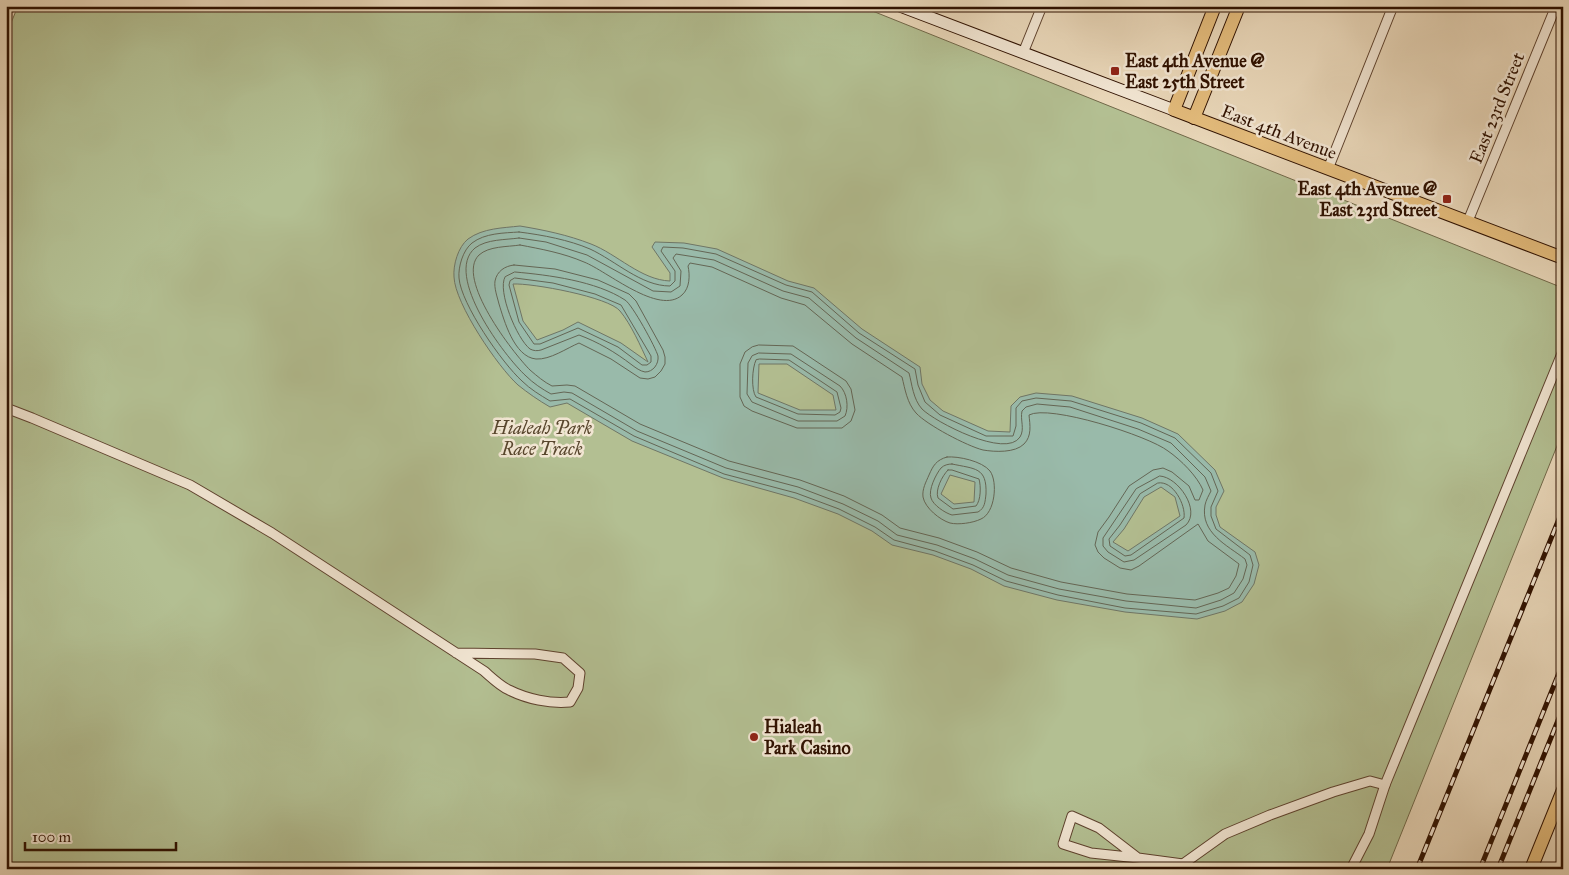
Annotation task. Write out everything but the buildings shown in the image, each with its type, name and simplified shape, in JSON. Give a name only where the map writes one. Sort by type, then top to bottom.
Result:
[{"type":"main road","name":"East 4th Avenue","points":[[900,6],[1563,258]]},
{"type":"main road","points":[[1174,110],[1216,6]]},
{"type":"main road","points":[[1194,118],[1239,6]]},
{"type":"main road","points":[[1531,869],[1563,790]]},
{"type":"street","points":[[1023,53],[1042,6]]},
{"type":"street","points":[[1328,168],[1393,6]]},
{"type":"street","name":"East 23rd Street","points":[[1468,221],[1556,6]]},
{"type":"street","points":[[1351,869],[1369,834],[1385,785],[1563,352]]},
{"type":"street","points":[[6,408],[190,485],[272,533],[456,653],[484,671],[507,690],[534,699],[558,703],[570,702],[578,688],[580,673],[563,658],[535,654],[456,653]]},
{"type":"street","points":[[1138,858],[1099,828],[1072,816],[1063,844],[1090,853],[1138,858],[1183,866],[1225,834],[1270,815],[1370,781],[1385,785]]},
{"type":"green space","name":"Hialeah Park Race Track","points":[[18,6],[860,6],[1563,288],[1563,431],[1387,869],[6,869],[6,35]]},
{"type":"water","points":[[520,226],[565,235],[601,248],[639,271],[659,280],[670,281],[670,273],[652,247],[655,242],[684,243],[717,249],[788,281],[814,288],[862,329],[920,367],[922,384],[930,400],[943,411],[988,431],[1010,432],[1011,406],[1020,397],[1036,393],[1072,396],[1142,418],[1178,434],[1215,470],[1224,491],[1216,507],[1216,515],[1220,527],[1255,552],[1259,565],[1254,584],[1242,602],[1225,611],[1197,619],[1125,612],[1057,600],[1004,586],[971,569],[933,555],[892,545],[872,531],[838,514],[794,498],[723,478],[632,441],[567,403],[550,407],[518,385],[489,350],[469,318],[456,289],[454,277],[457,256],[464,242],[474,235],[493,229]],"holes":[[[513,284],[552,288],[586,296],[613,306],[620,311],[636,336],[648,362],[621,343],[578,322],[537,340],[523,321]],[[759,364],[787,364],[833,395],[836,410],[800,410],[758,393]],[[950,475],[975,482],[974,502],[954,504],[941,494]],[[1161,487],[1175,497],[1180,516],[1128,551],[1113,542],[1124,529],[1144,497]]]},
{"type":"railway","points":[[1417,869],[1563,509]]},
{"type":"railway","points":[[1480,869],[1563,663]]},
{"type":"railway","points":[[1498,869],[1563,708]]},
{"type":"place","name":"East 4th Avenue @ East 25th Street","points":[[1115,71]]},
{"type":"place","name":"East 4th Avenue @ East 23rd Street","points":[[1447,199]]},
{"type":"place","name":"Hialeah Park Casino","points":[[754,737]]}]
